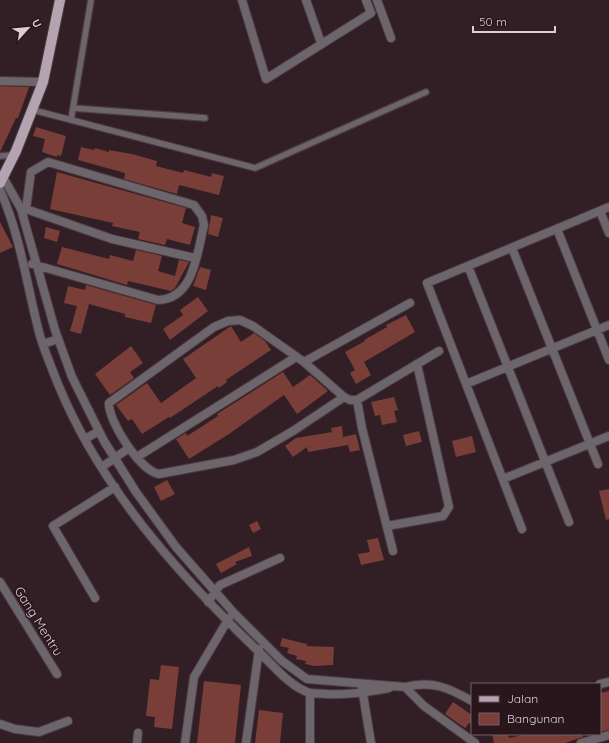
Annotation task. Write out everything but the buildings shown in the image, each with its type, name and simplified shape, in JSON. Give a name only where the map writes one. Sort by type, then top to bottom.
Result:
[{"type":"main road","points":[[2,180],[15,155],[43,82],[60,0]]},
{"type":"street","points":[[242,0],[266,79],[321,43],[371,13],[366,0]]},
{"type":"street","points":[[306,0],[321,43]]},
{"type":"street","points":[[376,0],[391,38]]},
{"type":"street","points":[[0,81],[43,82]]},
{"type":"street","points":[[23,209],[31,172],[48,162],[194,205],[202,216],[204,225],[190,279],[178,294],[168,299],[158,300],[36,264],[24,264]]},
{"type":"street","points":[[2,180],[23,209],[36,264],[58,339],[72,378],[99,431],[155,520],[233,612],[282,661],[307,679],[402,686],[424,706],[475,743]]},
{"type":"street","points":[[0,190],[10,213],[43,344],[58,385],[85,439],[114,486],[148,532],[208,602],[279,672],[310,693],[348,695],[419,683],[446,687],[471,700]]},
{"type":"street","points":[[522,530],[427,283],[609,207]]},
{"type":"street","points":[[10,213],[23,209],[112,239],[195,258]]},
{"type":"street","points":[[600,211],[609,233]]},
{"type":"street","points":[[557,229],[609,360]]},
{"type":"street","points":[[512,248],[598,464]]},
{"type":"street","points":[[468,266],[570,522]]},
{"type":"street","points":[[304,362],[410,303]]},
{"type":"street","points":[[344,397],[293,431],[257,452],[234,460],[159,474],[149,470],[129,448],[110,415],[109,403],[214,327],[228,321],[240,320],[253,326],[304,362],[344,397],[350,400],[357,400],[439,351]]},
{"type":"street","points":[[466,384],[609,325]]},
{"type":"street","points":[[43,344],[58,339]]},
{"type":"street","points":[[137,457],[296,357]]},
{"type":"street","points":[[386,526],[439,518],[443,516],[449,507],[417,364]]},
{"type":"street","points":[[357,400],[362,428],[393,551]]},
{"type":"street","points":[[85,439],[99,431]]},
{"type":"street","points":[[503,479],[609,436]]},
{"type":"street","points":[[102,466],[129,448]]},
{"type":"street","points":[[95,598],[53,526],[114,486]]},
{"type":"street","points":[[208,602],[215,590],[220,585],[280,558]]},
{"type":"street","name":"Gang Mentru","points":[[0,582],[57,674]]},
{"type":"street","points":[[185,743],[194,677],[233,612]]},
{"type":"street","points":[[246,743],[261,640]]},
{"type":"street","points":[[361,684],[371,743]]},
{"type":"street","points":[[310,693],[310,743]]},
{"type":"street","points":[[0,724],[15,729],[39,732],[68,721]]},
{"type":"street","points":[[137,743],[138,733]]},
{"type":"street","points":[[581,743],[609,735]]},
{"type":"lane","points":[[71,120],[91,0]]},
{"type":"lane","points":[[33,110],[255,168],[426,92]]},
{"type":"lane","points":[[73,108],[205,118]]},
{"type":"lane","points":[[0,156],[15,155]]}]
